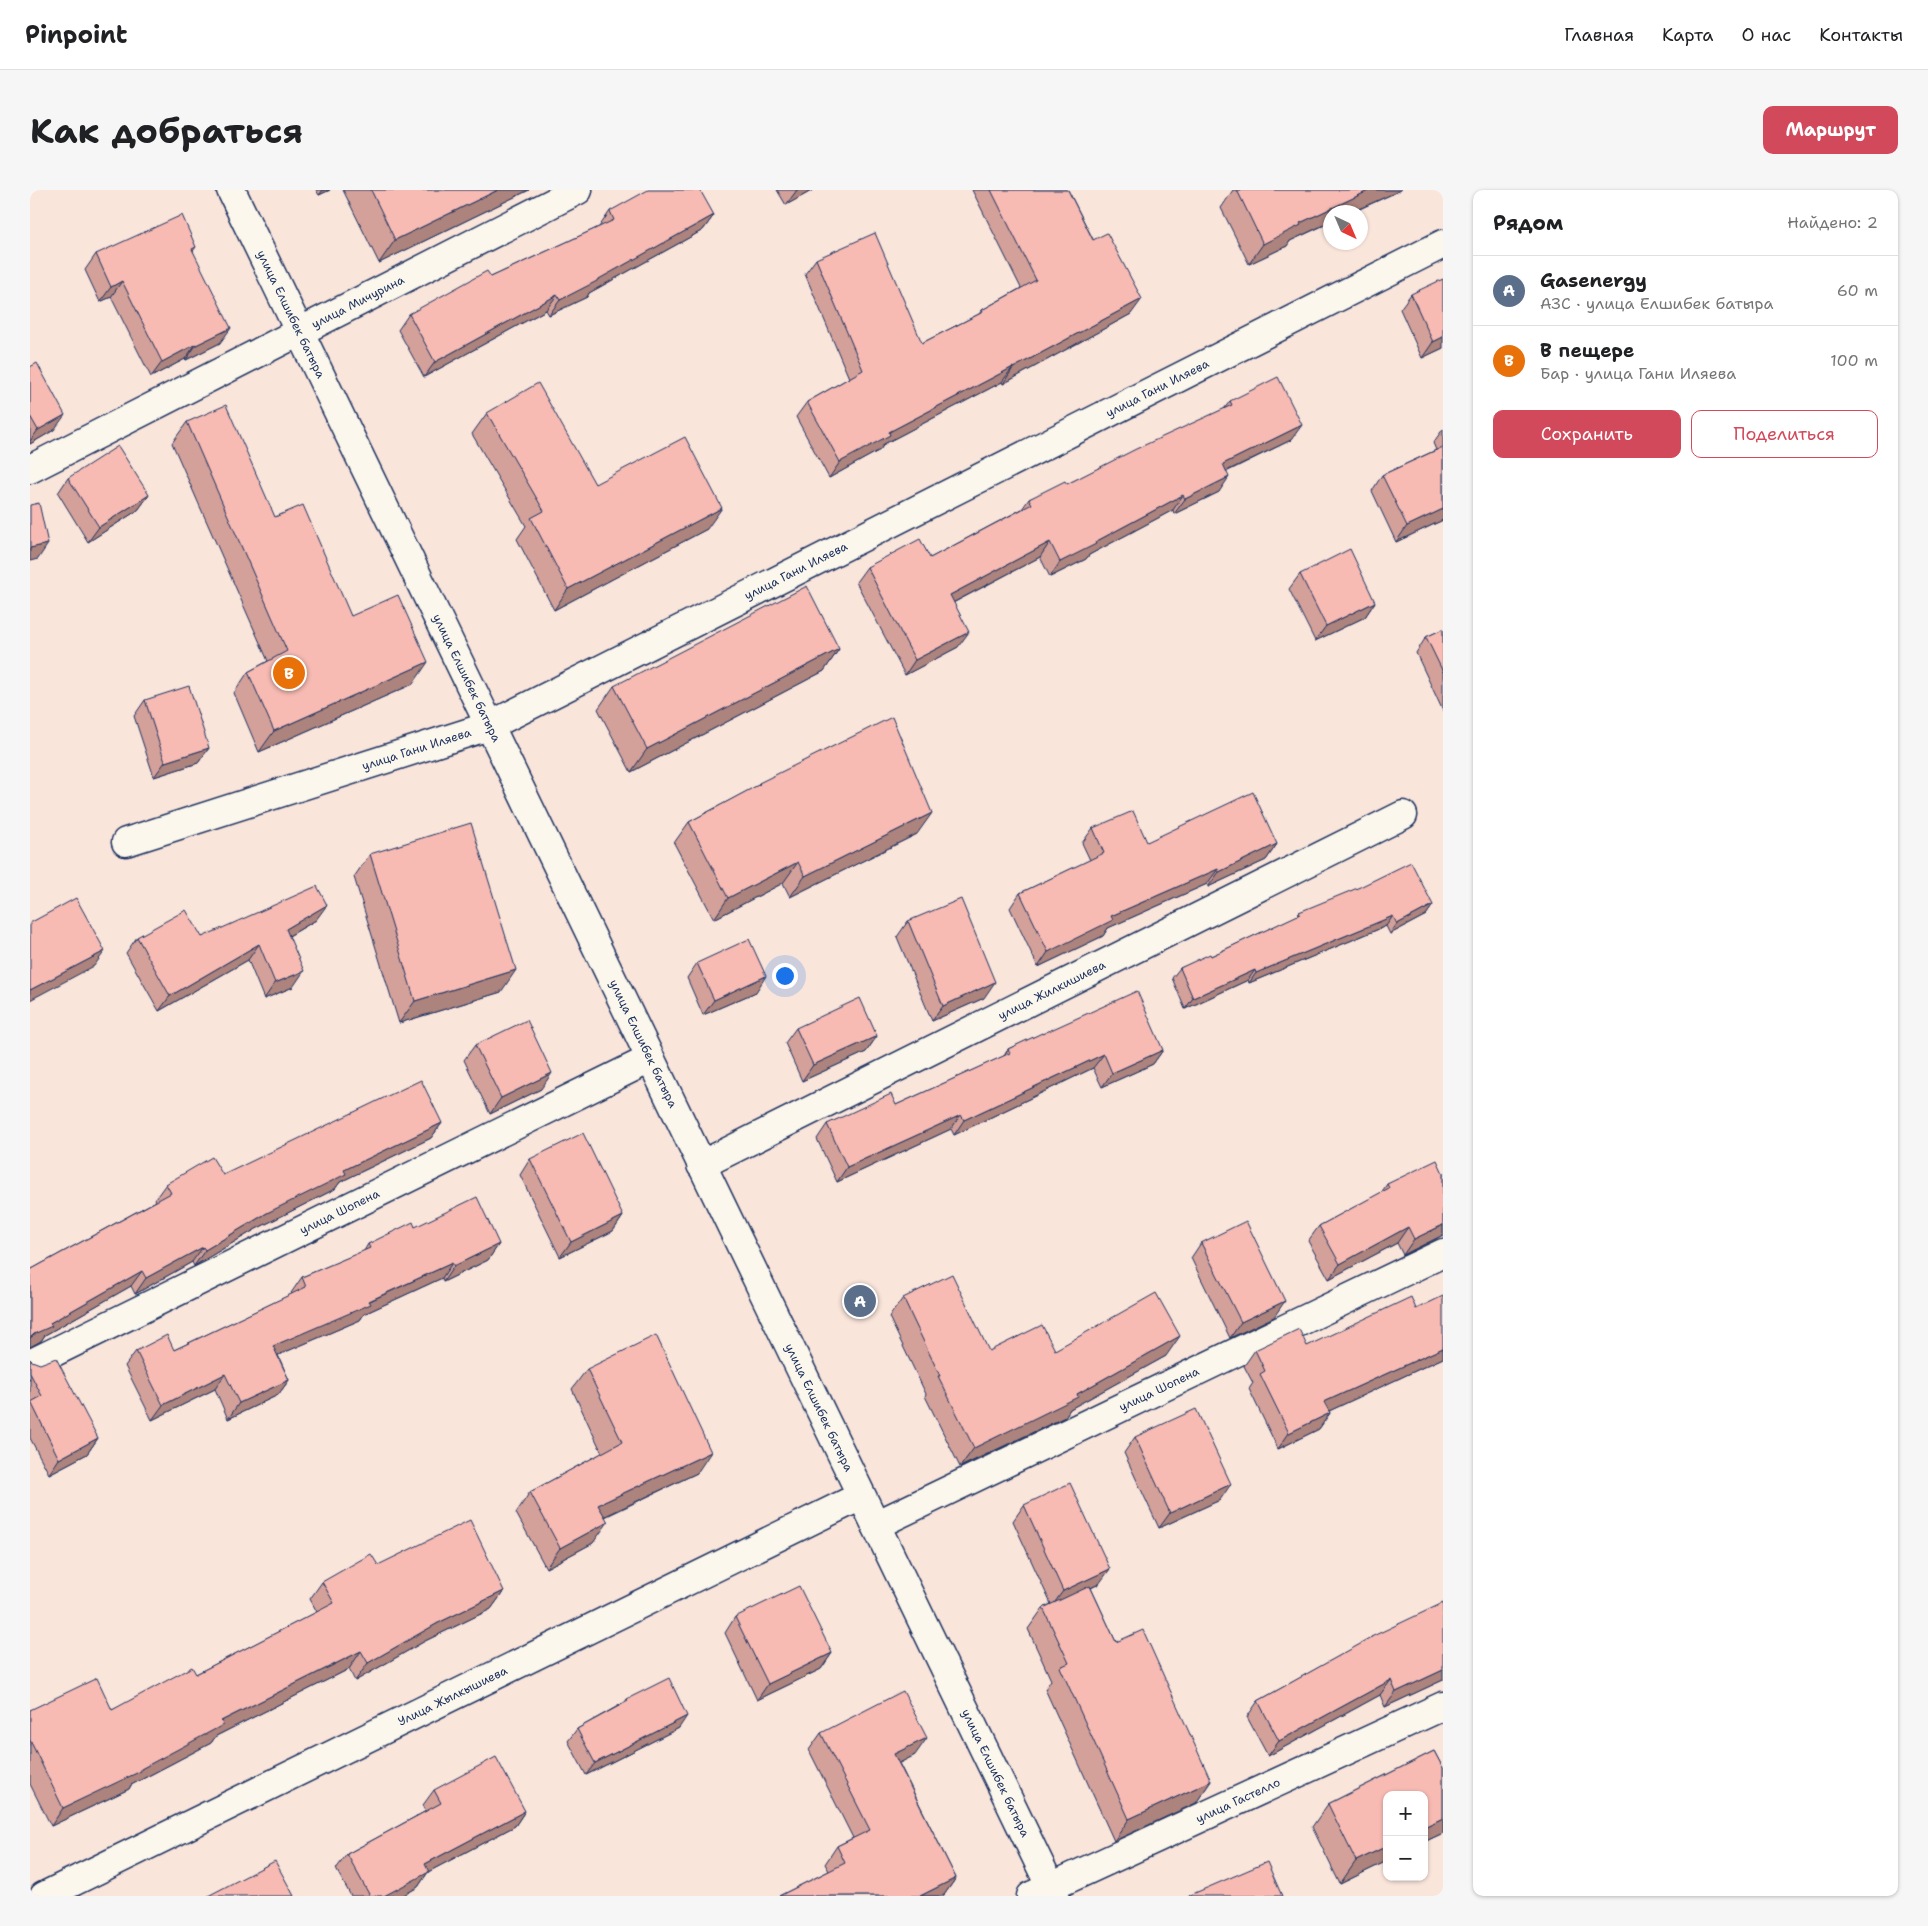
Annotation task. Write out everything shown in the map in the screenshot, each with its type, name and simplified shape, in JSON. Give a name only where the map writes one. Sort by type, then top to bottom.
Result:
[{"type":"street","name":"улица Елшибек батыра","points":[[231,190],[488,726],[876,1525],[1046,1893]]},
{"type":"street","name":"улица Мичурина","points":[[30,469],[578,190]]},
{"type":"street","name":"улица Гани Иляева","points":[[126,842],[488,726],[1443,244]]},
{"type":"street","name":"улица Жилкишиева","points":[[701,1165],[1403,815]]},
{"type":"street","name":"улица Шопена","points":[[30,1364],[650,1059]]},
{"type":"street","name":"улица Шопена","points":[[876,1525],[1443,1253]]},
{"type":"street","name":"Улица Жылкышиева","points":[[44,1896],[861,1496]]},
{"type":"street","name":"улица Гастелло","points":[[1046,1893],[1443,1706]]},
{"type":"building","points":[[371,190],[498,190],[395,240]]},
{"type":"building","points":[[648,190],[700,190],[714,215],[597,281],[560,300],[557,295],[435,362],[409,314],[487,271],[491,277],[614,220],[610,211]]},
{"type":"building","points":[[991,190],[1068,190],[1093,240],[1107,233],[1142,299],[889,432],[890,435],[840,462],[807,402],[863,370],[816,259],[875,233],[922,343],[983,312],[982,310],[1036,280]]},
{"type":"building","points":[[1237,190],[1370,190],[1338,205],[1323,205],[1323,212],[1263,244]]},
{"type":"building","points":[[182,215],[196,247],[192,249],[231,328],[162,362],[122,281],[111,287],[96,254]]},
{"type":"building","points":[[1443,279],[1443,337],[1433,342],[1411,294]]},
{"type":"building","points":[[37,363],[65,415],[38,430],[30,416],[30,367]]},
{"type":"building","points":[[1278,377],[1302,425],[1223,464],[1229,477],[1185,499],[1183,495],[1060,562],[1050,542],[950,595],[969,632],[915,660],[867,567],[920,539],[930,558],[1032,504],[1029,499],[1065,481],[1067,484],[1136,449],[1232,405],[1230,401]]},
{"type":"building","points":[[538,383],[595,484],[685,437],[722,508],[568,589],[531,518],[544,511],[487,413]]},
{"type":"building","points":[[226,405],[275,517],[303,505],[351,616],[398,595],[428,662],[274,731],[248,672],[287,651],[187,422]]},
{"type":"building","points":[[118,446],[149,495],[99,527],[68,478]]},
{"type":"building","points":[[1443,447],[1443,509],[1407,526],[1382,475]]},
{"type":"building","points":[[39,503],[48,544],[30,548],[30,505]]},
{"type":"building","points":[[1350,549],[1375,602],[1326,626],[1300,574]]},
{"type":"building","points":[[807,586],[839,649],[647,749],[614,686]]},
{"type":"building","points":[[1443,629],[1443,672],[1426,637]]},
{"type":"building","points":[[189,686],[209,748],[165,762],[145,700]]},
{"type":"building","points":[[892,717],[932,813],[805,876],[798,862],[728,898],[689,822],[759,783]]},
{"type":"building","points":[[1253,792],[1277,844],[1219,872],[1218,869],[1111,916],[1113,920],[1048,952],[1020,893],[1104,853],[1093,828],[1133,811],[1147,842]]},
{"type":"building","points":[[471,823],[516,970],[415,1001],[370,854]]},
{"type":"building","points":[[1411,862],[1433,905],[1397,924],[1393,916],[1256,973],[1255,970],[1193,998],[1180,968],[1210,954],[1211,956],[1300,914],[1299,912],[1360,887]]},
{"type":"building","points":[[317,886],[327,905],[286,929],[304,971],[275,983],[259,944],[170,996],[137,937],[186,910],[202,937]]},
{"type":"building","points":[[76,898],[105,951],[30,990],[30,923]]},
{"type":"building","points":[[961,899],[995,982],[943,1006],[908,921]]},
{"type":"building","points":[[749,939],[766,976],[714,1000],[697,963]]},
{"type":"building","points":[[1137,991],[1163,1050],[1112,1073],[1104,1054],[964,1120],[961,1115],[847,1167],[827,1124],[891,1094],[896,1105],[1010,1053],[1008,1049]]},
{"type":"building","points":[[860,998],[877,1036],[813,1065],[796,1028]]},
{"type":"building","points":[[527,1020],[552,1073],[501,1098],[475,1045]]},
{"type":"building","points":[[421,1080],[442,1123],[344,1170],[346,1174],[267,1213],[205,1250],[203,1247],[146,1278],[142,1271],[50,1323],[52,1326],[34,1334],[30,1338],[30,1270],[171,1193],[166,1184],[212,1157],[223,1175]]},
{"type":"building","points":[[583,1133],[623,1216],[571,1242],[530,1159]]},
{"type":"building","points":[[1437,1160],[1443,1173],[1443,1225],[1414,1239],[1408,1227],[1340,1264],[1319,1226],[1389,1188],[1387,1184]]},
{"type":"building","points":[[477,1197],[499,1244],[454,1266],[452,1263],[369,1301],[371,1304],[273,1346],[289,1380],[239,1403],[225,1374],[163,1405],[136,1351],[167,1335],[174,1350],[306,1287],[302,1277],[370,1248],[368,1244],[413,1222],[415,1227]]},
{"type":"building","points":[[1246,1221],[1285,1301],[1241,1322],[1201,1243]]},
{"type":"building","points":[[952,1274],[989,1351],[1042,1325],[1055,1350],[1156,1293],[1180,1336],[1077,1394],[1078,1397],[974,1448],[938,1376],[940,1376],[903,1298]]},
{"type":"building","points":[[1443,1296],[1443,1348],[1324,1402],[1330,1413],[1289,1433],[1260,1374],[1265,1371],[1255,1350],[1299,1329],[1307,1346],[1411,1297],[1416,1309]]},
{"type":"building","points":[[656,1335],[711,1452],[598,1505],[608,1522],[560,1548],[530,1492],[622,1442],[587,1369]]},
{"type":"building","points":[[56,1358],[98,1438],[59,1459],[31,1402],[42,1396],[30,1373],[30,1359],[40,1364]]},
{"type":"building","points":[[1196,1409],[1231,1484],[1170,1513],[1135,1437]]},
{"type":"building","points":[[1070,1483],[1110,1569],[1063,1591],[1024,1505]]},
{"type":"building","points":[[470,1520],[504,1591],[438,1623],[368,1663],[361,1651],[221,1721],[223,1725],[141,1769],[141,1771],[63,1808],[30,1740],[30,1710],[97,1678],[112,1710],[192,1667],[196,1674],[334,1603],[322,1582],[371,1554],[378,1565]]},
{"type":"building","points":[[799,1586],[832,1653],[768,1684],[735,1617]]},
{"type":"building","points":[[1090,1586],[1116,1642],[1143,1630],[1211,1781],[1129,1819],[1060,1667],[1069,1663],[1043,1608]]},
{"type":"building","points":[[1443,1603],[1443,1670],[1396,1692],[1391,1680],[1279,1741],[1258,1701],[1371,1637]]},
{"type":"building","points":[[669,1678],[687,1716],[595,1763],[577,1729],[628,1701],[627,1699]]},
{"type":"building","points":[[903,1691],[927,1738],[894,1754],[956,1878],[920,1896],[779,1896],[845,1863],[837,1846],[870,1830],[821,1733]]},
{"type":"building","points":[[1434,1751],[1443,1768],[1443,1818],[1428,1825],[1428,1791],[1383,1791],[1383,1848],[1356,1861],[1328,1804]]},
{"type":"building","points":[[496,1757],[525,1811],[425,1864],[429,1872],[384,1896],[370,1896],[347,1854],[441,1803],[434,1790]]},
{"type":"building","points":[[275,1861],[294,1896],[208,1896]]},
{"type":"building","points":[[1267,1862],[1282,1896],[1188,1896]]},
{"type":"place","name":"В пещере","points":[[289,673]]},
{"type":"place","name":"Gasenergy","points":[[860,1301]]}]
